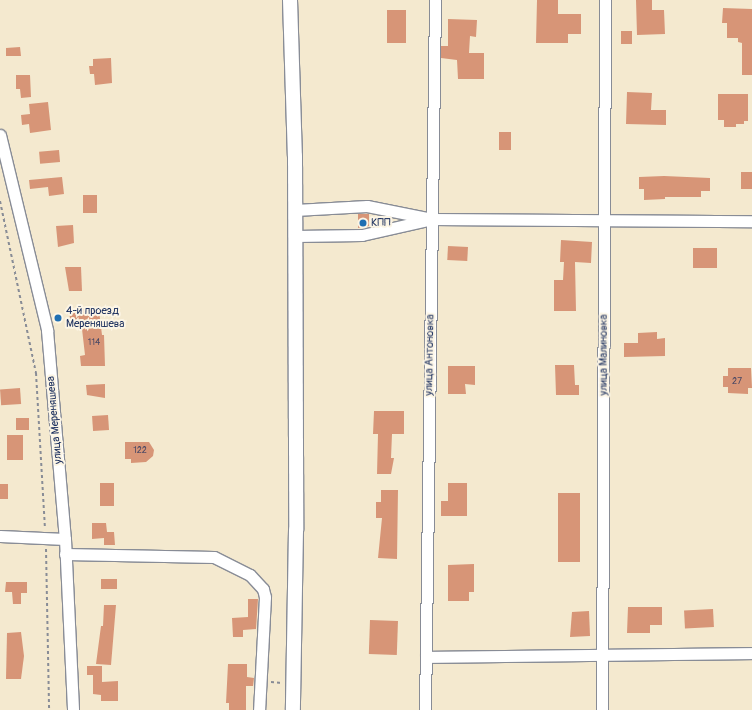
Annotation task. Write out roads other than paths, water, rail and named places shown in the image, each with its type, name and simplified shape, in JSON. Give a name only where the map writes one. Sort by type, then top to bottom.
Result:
[{"type":"street","points":[[290,0],[295,210],[293,710]]},
{"type":"street","name":"улица Антоновка","points":[[425,710],[435,0]]},
{"type":"street","name":"улица Малиновка","points":[[602,710],[605,0]]},
{"type":"street","name":"улица Мереняшева","points":[[0,135],[46,330],[65,539],[73,710]]},
{"type":"street","points":[[295,210],[367,206],[432,219],[752,221]]},
{"type":"street","points":[[295,236],[362,235],[432,219]]},
{"type":"street","points":[[0,536],[65,539]]},
{"type":"street","points":[[66,554],[214,557],[250,575],[263,589],[265,597],[259,710]]},
{"type":"street","points":[[426,657],[752,653]]},
{"type":"place","name":"КПП","points":[[363,223]]},
{"type":"place","name":"4-й проезд Мереняшева","points":[[58,318]]}]
